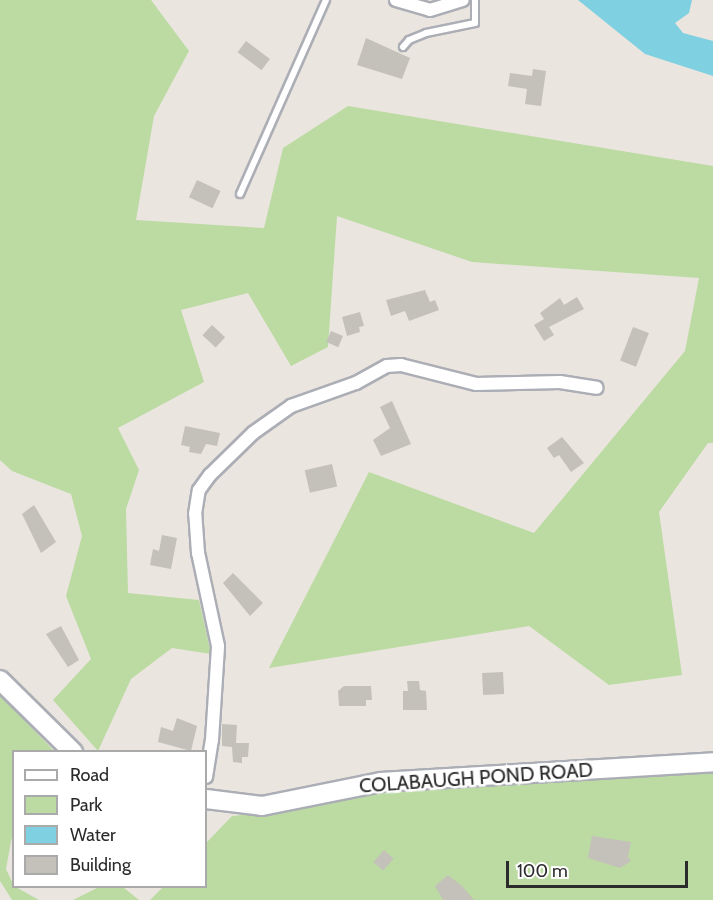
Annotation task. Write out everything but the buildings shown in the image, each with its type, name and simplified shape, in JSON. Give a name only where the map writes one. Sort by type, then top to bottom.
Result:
[{"type":"street","points":[[396,0],[430,10],[464,0]]},
{"type":"street","points":[[207,771],[212,740],[218,646],[198,552],[195,514],[199,490],[210,475],[253,433],[291,406],[356,384],[387,366],[401,365],[476,384],[560,382],[597,388]]},
{"type":"street","points":[[0,680],[71,750]]},
{"type":"street","name":"COLABAUGH POND ROAD","points":[[207,799],[262,806],[381,782],[713,762]]},
{"type":"lane","points":[[240,194],[326,0]]},
{"type":"lane","points":[[403,48],[409,40],[426,33],[475,22],[475,0]]},
{"type":"green space","points":[[0,0],[151,0],[189,51],[154,116],[136,220],[264,228],[283,148],[348,106],[713,166],[713,443],[708,443],[659,512],[682,675],[609,685],[529,626],[269,668],[369,472],[534,533],[685,351],[699,278],[472,262],[337,216],[328,347],[291,366],[248,293],[181,310],[204,382],[118,428],[139,470],[126,509],[128,593],[199,600],[211,654],[172,648],[131,679],[98,750],[53,700],[91,659],[66,596],[82,536],[71,494],[12,471],[0,460]]},
{"type":"green space","points":[[0,691],[25,712],[26,722],[53,750],[12,750],[12,836],[6,869],[12,882],[12,888],[18,888],[39,900],[12,900],[0,881]]},
{"type":"green space","points":[[713,770],[713,900],[150,900],[162,888],[207,888],[207,842],[232,816],[276,812],[315,800],[404,786]]},
{"type":"green space","points":[[97,888],[124,888],[139,900],[73,900]]},
{"type":"water","points":[[578,0],[692,0],[689,13],[675,23],[683,33],[713,41],[713,76],[645,54]]}]
